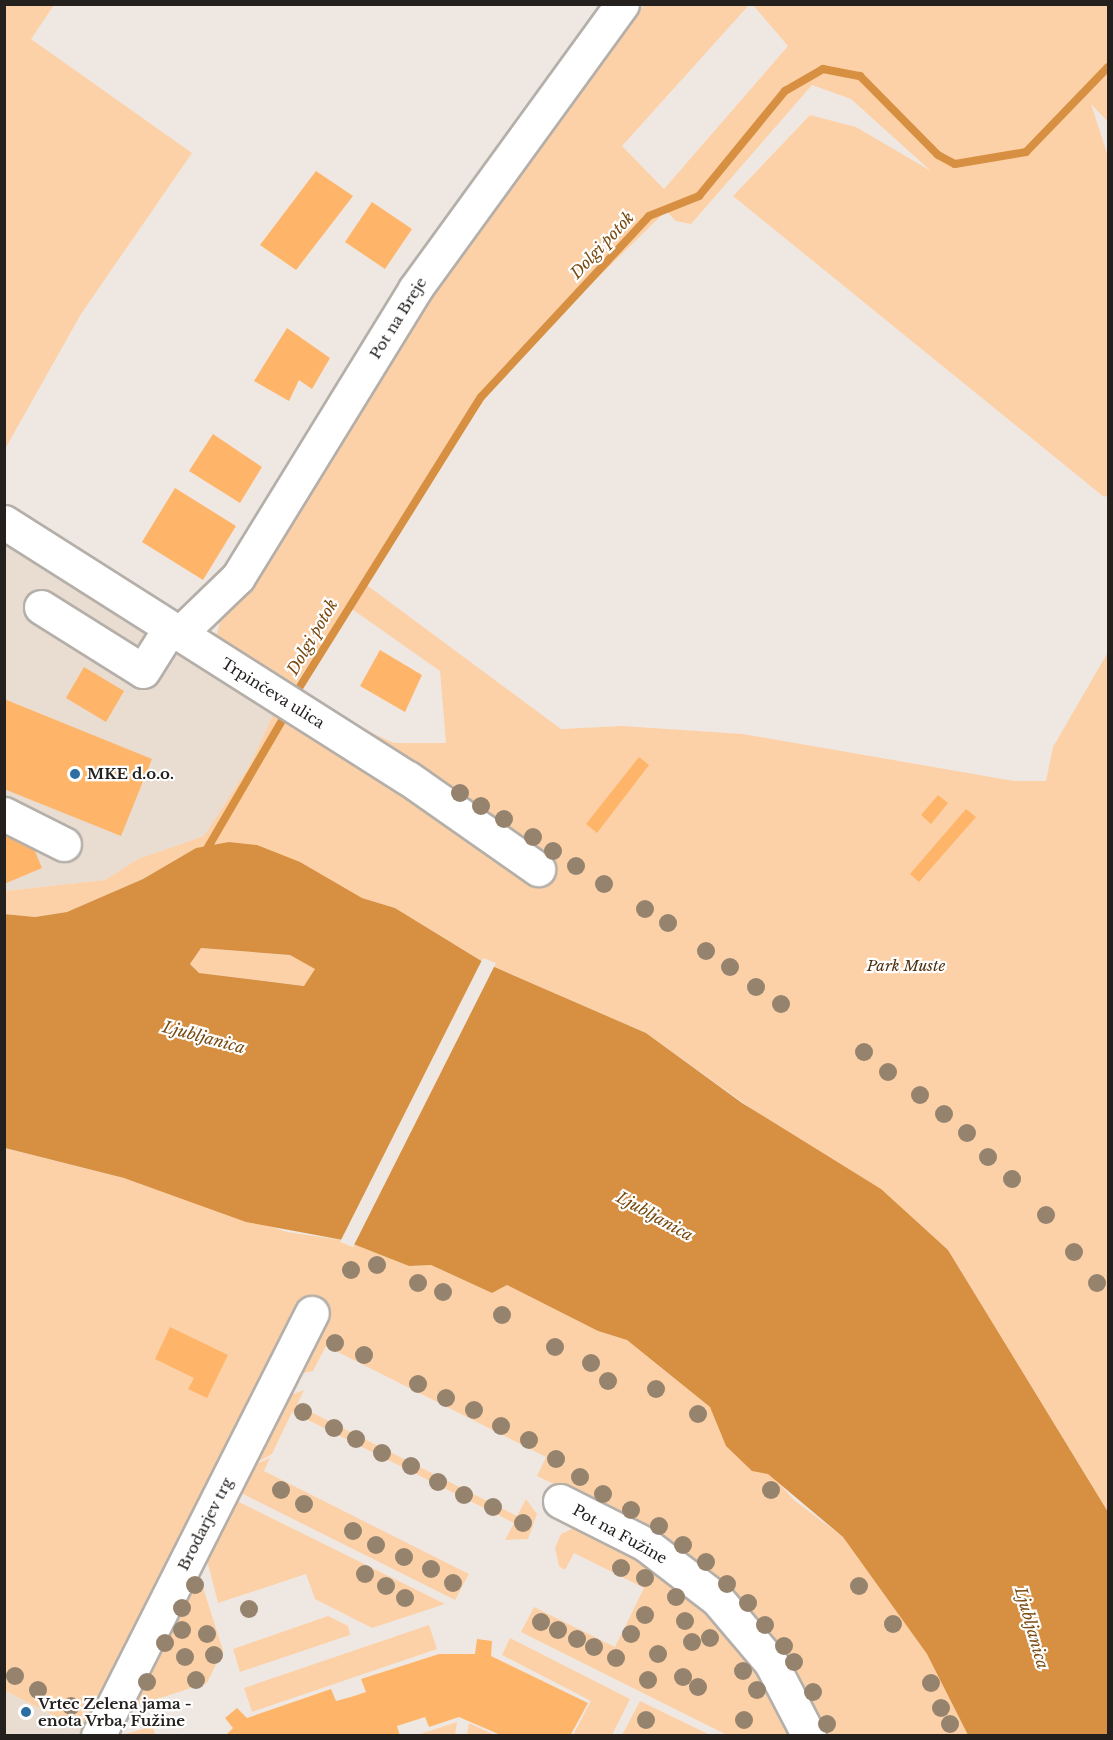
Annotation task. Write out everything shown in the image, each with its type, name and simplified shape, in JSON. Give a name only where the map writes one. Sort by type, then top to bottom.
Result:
[{"type":"street","name":"Pot na Breje","points":[[41,607],[143,671],[175,631],[238,577],[415,289],[622,4]]},
{"type":"street","name":"Trpinčeva ulica","points":[[4,522],[408,778],[538,869]]},
{"type":"street","points":[[4,814],[64,844]]},
{"type":"street","name":"Brodarjev trg","points":[[98,1736],[312,1313]]},
{"type":"street","name":"Pot na Fužine","points":[[560,1501],[645,1544],[717,1599],[771,1663],[809,1736]]},
{"type":"shaded area","points":[[5,533],[277,706],[250,765],[204,836],[138,859],[105,880],[5,891]]},
{"type":"shaded area","name":"Vrtec Zelena jama - enota Vrba, Fužine","points":[[4,1691],[89,1733],[88,1735],[5,1735]]},
{"type":"green space","points":[[5,4],[54,5],[31,39],[192,153],[81,314],[5,449]]},
{"type":"green space","points":[[644,5],[749,5],[622,146],[664,189],[788,46],[753,5],[1108,5],[1108,122],[1091,104],[1108,156],[1108,495],[1104,497],[733,196],[810,115],[856,127],[931,171],[851,99],[812,85],[691,224],[676,221],[666,211],[506,367],[290,693],[215,640],[220,622],[484,208]]},
{"type":"green space","name":"Park Muste","points":[[364,583],[561,729],[622,726],[743,734],[1014,781],[1046,781],[1053,747],[1108,652],[1108,1512],[948,1250],[646,1033],[483,962],[395,908],[362,898],[257,845],[196,848],[143,879],[67,912],[35,917],[5,914],[5,891],[105,880],[138,859],[204,836],[250,765],[277,706],[356,726],[394,743],[446,743],[440,671],[349,607]]},
{"type":"green space","points":[[201,948],[290,955],[316,969],[305,986],[198,973],[190,964]]},
{"type":"green space","points":[[4,1148],[124,1178],[287,1232],[343,1240],[409,1266],[431,1265],[492,1293],[507,1285],[598,1331],[627,1340],[710,1407],[794,1500],[843,1537],[928,1654],[968,1735],[822,1735],[625,1518],[537,1476],[546,1457],[326,1346],[313,1371],[289,1376],[285,1397],[304,1390],[297,1405],[517,1516],[526,1499],[537,1514],[528,1539],[505,1540],[514,1523],[292,1412],[272,1454],[244,1469],[270,1458],[264,1471],[469,1574],[455,1600],[233,1489],[229,1497],[445,1604],[372,1628],[315,1599],[306,1574],[218,1603],[204,1548],[197,1569],[223,1650],[207,1683],[132,1707],[129,1698],[93,1735],[5,1691]]},
{"type":"green space","points":[[576,1527],[628,1550],[688,1591],[756,1666],[794,1735],[727,1735],[521,1632],[534,1607],[615,1647],[644,1588],[574,1553],[565,1570],[559,1566],[555,1548],[561,1534]]},
{"type":"green space","points":[[328,1616],[348,1626],[350,1635],[240,1672],[233,1649]]},
{"type":"green space","points":[[429,1625],[437,1649],[252,1712],[244,1688]]},
{"type":"green space","points":[[510,1638],[630,1699],[612,1735],[573,1735],[591,1701],[502,1655]]},
{"type":"green space","points":[[640,1701],[710,1735],[622,1735]]},
{"type":"green space","points":[[457,1722],[455,1735],[417,1735]]},
{"type":"green space","points":[[469,1723],[495,1735],[467,1735]]},
{"type":"green space","points":[[153,1726],[155,1735],[122,1735]]},
{"type":"water","name":"Ljubljanica","points":[[229,842],[257,845],[300,862],[362,898],[395,908],[483,962],[646,1033],[742,1103],[881,1189],[948,1250],[1108,1512],[1108,1735],[968,1735],[927,1654],[843,1537],[768,1474],[752,1471],[726,1446],[710,1407],[627,1340],[598,1331],[507,1285],[492,1293],[431,1265],[409,1266],[343,1240],[246,1222],[124,1178],[5,1148],[4,914],[35,917],[67,912],[143,879],[196,848]],"holes":[[[201,948],[290,955],[315,969],[304,986],[199,973],[190,964]]]},
{"type":"pier","points":[[483,958],[496,963],[353,1247],[340,1242]]},
{"type":"building","points":[[316,171],[353,196],[296,270],[260,245]]},
{"type":"building","points":[[372,202],[412,229],[385,269],[345,242]]},
{"type":"building","points":[[287,328],[330,358],[312,389],[299,380],[289,401],[254,381]]},
{"type":"building","points":[[213,434],[262,467],[240,503],[189,471]]},
{"type":"building","points":[[175,488],[236,526],[203,580],[142,542]]},
{"type":"building","points":[[380,650],[422,675],[405,712],[360,686]]},
{"type":"building","points":[[84,667],[124,691],[106,722],[66,698]]},
{"type":"building","name":"MKE d.o.o.","points":[[4,699],[152,759],[121,836],[4,789]]},
{"type":"building","points":[[639,757],[649,765],[597,833],[586,824]]},
{"type":"building","points":[[938,795],[948,803],[931,824],[921,815]]},
{"type":"building","points":[[966,809],[976,817],[919,882],[910,874]]},
{"type":"building","points":[[23,823],[42,868],[4,884],[4,831]]},
{"type":"building","points":[[170,1327],[228,1355],[207,1398],[188,1389],[194,1378],[155,1359]]},
{"type":"building","points":[[477,1639],[492,1641],[491,1656],[588,1703],[570,1736],[503,1736],[459,1717],[429,1727],[425,1717],[397,1726],[400,1736],[225,1736],[233,1728],[225,1718],[237,1708],[247,1718],[331,1689],[336,1701],[351,1697],[366,1692],[361,1679],[439,1654],[475,1654]]},
{"type":"waterway","name":"Dolgi potok","points":[[299,688],[481,397],[649,216],[699,196],[785,91],[823,69],[860,76],[938,155],[955,164],[1026,152],[1108,67]]},
{"type":"waterway","name":"Dolgi potok","points":[[204,854],[284,717]]},
{"type":"place","name":"MKE d.o.o.","points":[[75,774]]},
{"type":"place","name":"Vrtec Zelena jama - enota Vrba, Fužine","points":[[26,1712]]}]
